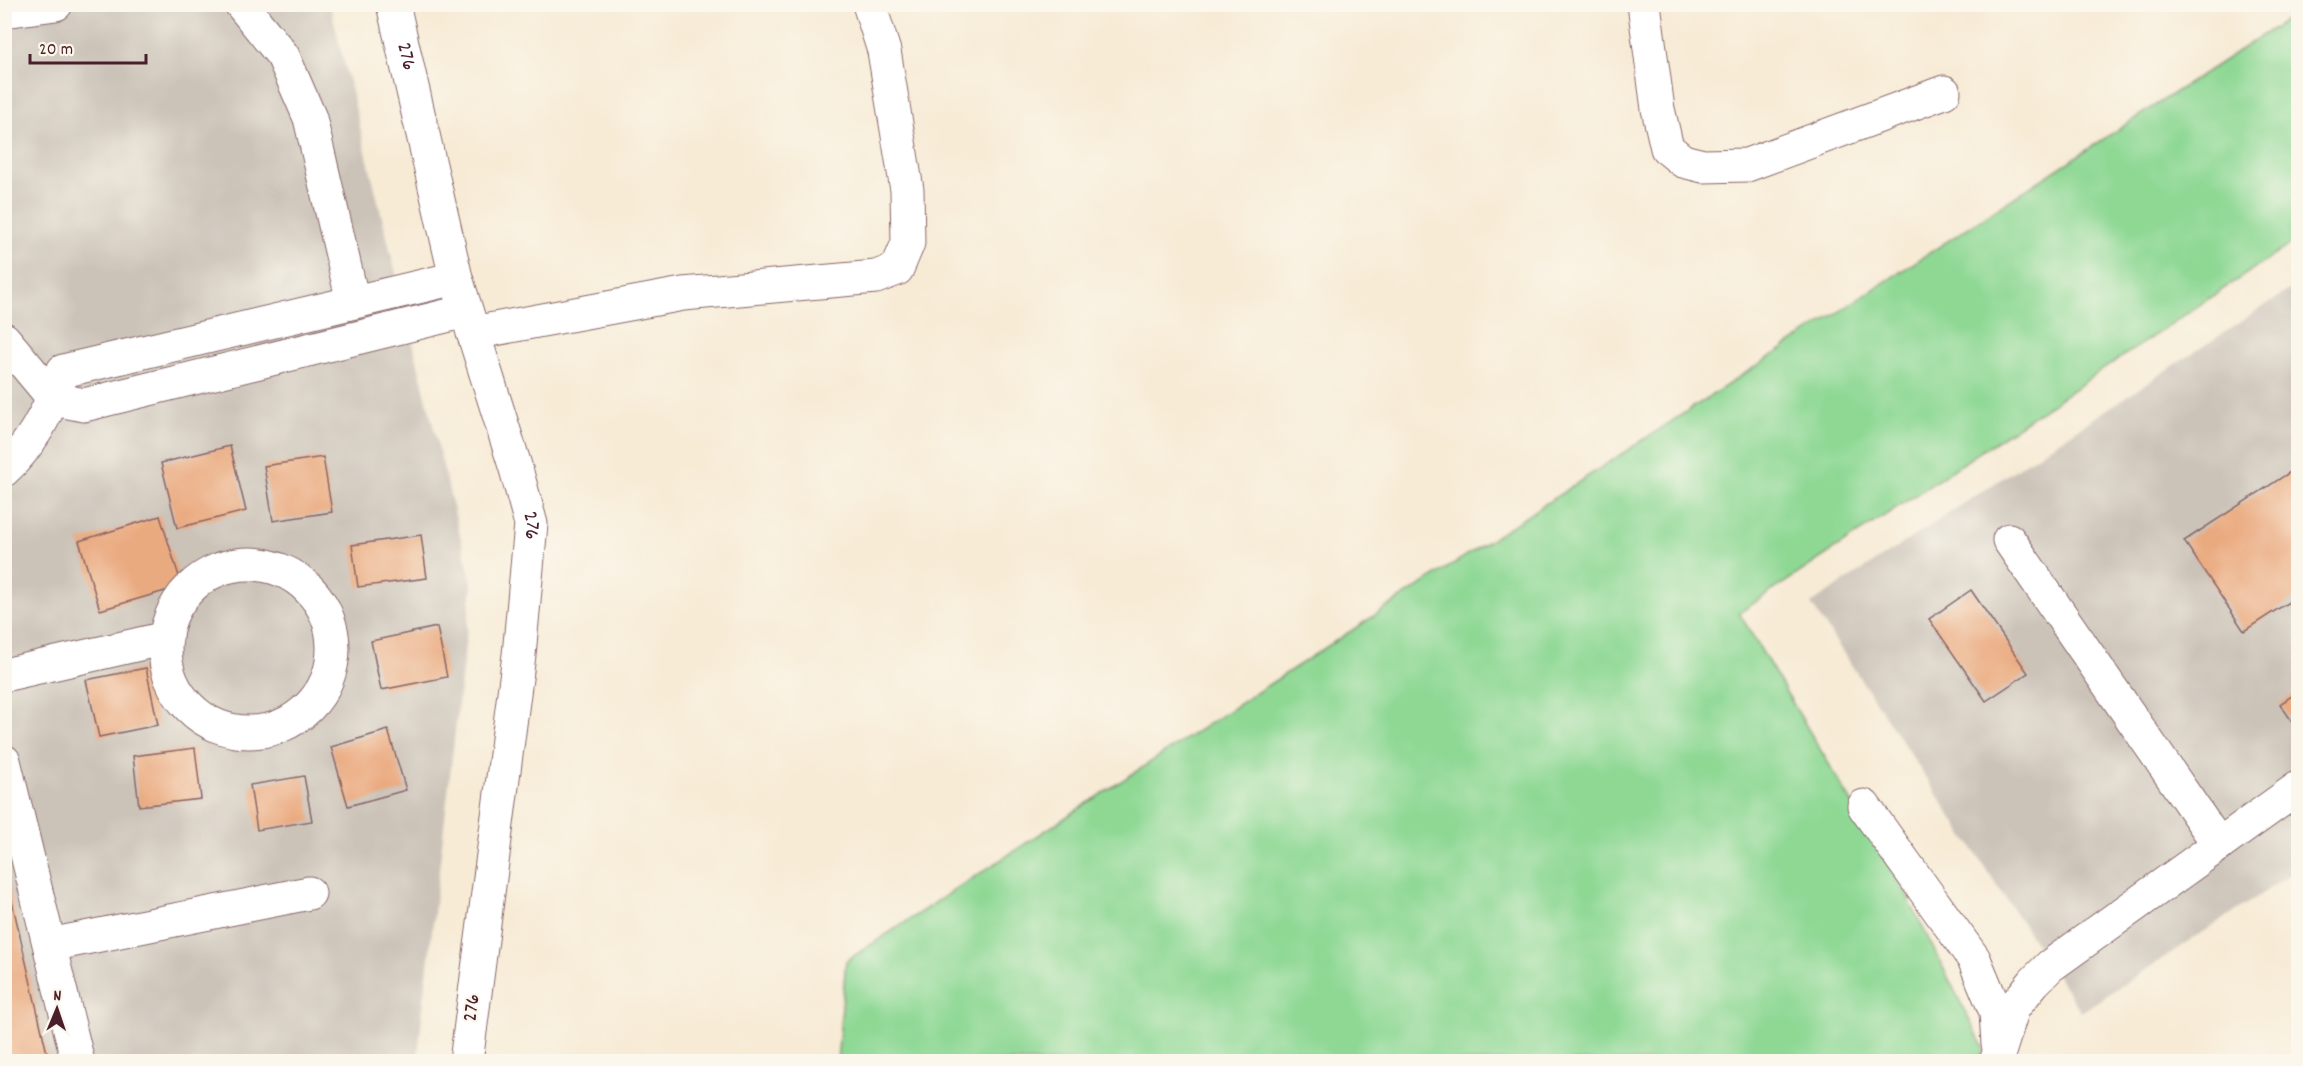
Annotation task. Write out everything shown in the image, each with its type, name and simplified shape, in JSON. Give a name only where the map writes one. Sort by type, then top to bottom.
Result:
[{"type":"street","points":[[4,11],[56,4]]},
{"type":"street","points":[[241,4],[283,56],[310,118],[353,302]]},
{"type":"street","name":"276","points":[[393,4],[456,278],[531,524],[519,655],[466,1062]]},
{"type":"street","points":[[4,339],[54,399],[84,405],[470,322],[684,294],[876,278],[897,269],[908,243],[907,189],[884,51],[869,4]]},
{"type":"street","points":[[1644,4],[1658,109],[1667,147],[1683,162],[1703,166],[1747,165],[1944,92]]},
{"type":"street","points":[[4,470],[20,456],[54,399],[63,371],[456,278]]},
{"type":"street","points":[[2009,540],[2219,845]]},
{"type":"street","points":[[248,564],[275,568],[299,581],[319,602],[331,627],[333,656],[326,684],[310,708],[286,724],[258,733],[229,730],[204,720],[183,702],[170,679],[164,652],[166,638],[167,626],[179,601],[197,581],[221,568],[248,564]]},
{"type":"street","points":[[4,675],[166,638]]},
{"type":"street","points":[[4,761],[78,1062]]},
{"type":"street","points":[[1997,1055],[2013,1008],[2050,966],[2298,788]]},
{"type":"street","points":[[1864,806],[1974,959],[1996,1012],[1997,1055]]},
{"type":"street","points":[[50,945],[309,893]]},
{"type":"shaded area","points":[[5,5],[330,5],[472,584],[417,1061],[5,1062]]},
{"type":"shaded area","points":[[2298,284],[2298,870],[2081,1012],[1811,604]]},
{"type":"green space","points":[[2298,12],[2298,239],[1739,613],[1905,892],[1983,1047],[1982,1061],[837,1062],[846,961]]},
{"type":"building","points":[[230,446],[246,511],[177,528],[161,463]]},
{"type":"building","points":[[323,457],[332,512],[273,521],[264,466]]},
{"type":"building","points":[[2298,467],[2298,596],[2244,631],[2184,541]]},
{"type":"building","points":[[160,516],[182,586],[100,610],[79,541]]},
{"type":"building","points":[[421,535],[427,578],[358,587],[352,545]]},
{"type":"building","points":[[1971,590],[2028,673],[1986,701],[1929,619]]},
{"type":"building","points":[[437,627],[447,677],[381,690],[371,641]]},
{"type":"building","points":[[146,668],[158,725],[99,737],[86,680]]},
{"type":"building","points":[[2298,692],[2298,726],[2296,727],[2280,704]]},
{"type":"building","points":[[388,730],[406,790],[348,806],[331,747]]},
{"type":"building","points":[[195,748],[201,799],[139,806],[133,756]]},
{"type":"building","points":[[304,776],[312,821],[257,830],[250,785]]},
{"type":"building","points":[[5,871],[49,1062],[4,1062]]}]
